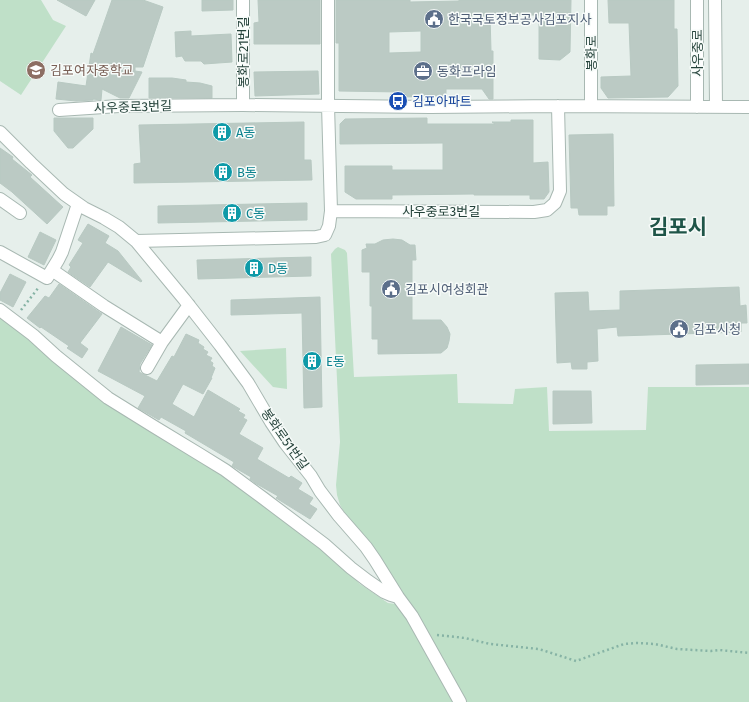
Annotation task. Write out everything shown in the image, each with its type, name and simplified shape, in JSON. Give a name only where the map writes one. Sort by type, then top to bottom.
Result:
[{"type":"street","name":"봉화로21번길","points":[[243,0],[243,105]]},
{"type":"street","points":[[136,242],[316,237],[324,235],[329,226],[331,211],[328,105],[328,0]]},
{"type":"street","name":"봉화로","points":[[591,0],[591,106]]},
{"type":"street","name":"사우중로","points":[[696,0],[697,107]]},
{"type":"street","name":"사우중로","points":[[715,0],[716,106]]},
{"type":"street","name":"사우중로3번길","points":[[58,110],[119,106],[243,105],[430,107],[749,106]]},
{"type":"street","name":"사우중로3번길","points":[[331,211],[534,212],[547,210],[555,203],[560,191],[558,106]]},
{"type":"street","name":"봉화로51번길","points":[[0,132],[64,194],[78,204],[118,227],[136,242],[189,305],[248,383],[285,443],[372,555],[398,597],[412,616],[460,702]]},
{"type":"street","points":[[0,199],[20,213]]},
{"type":"street","points":[[49,274],[62,252],[78,204]]},
{"type":"street","points":[[0,252],[49,274],[162,342]]},
{"type":"street","points":[[147,368],[162,342],[189,305]]},
{"type":"street","points":[[0,310],[108,398],[225,470],[320,541],[368,581],[384,592],[398,597]]},
{"type":"path","points":[[14,320],[49,274]]},
{"type":"path","points":[[421,633],[465,638],[490,644],[539,649],[576,661],[624,644],[637,643],[655,644],[677,649],[711,651],[720,650],[749,653]]},
{"type":"green space","points":[[0,0],[41,0],[53,20],[66,26],[21,95],[0,81]]},
{"type":"green space","points":[[338,247],[345,250],[347,253],[354,377],[457,374],[458,403],[513,404],[515,389],[547,387],[549,431],[646,430],[648,387],[749,387],[749,702],[0,702],[0,315],[217,470],[323,549],[360,584],[388,603],[396,604],[400,600],[340,505],[337,495],[336,485],[340,442],[331,254]]},
{"type":"green space","points":[[286,348],[287,389],[273,387],[240,351]]},
{"type":"building","points":[[57,0],[95,0],[86,16]]},
{"type":"building","points":[[112,0],[143,0],[163,7],[143,67],[135,67],[135,71],[142,72],[129,98],[120,98],[102,89],[101,100],[93,99],[76,101],[56,99],[58,82],[86,86],[91,53],[93,54]]},
{"type":"building","points":[[202,0],[233,0],[233,10],[202,11]]},
{"type":"building","points":[[258,0],[320,0],[320,44],[254,44],[254,23],[259,22]]},
{"type":"building","points":[[336,0],[410,0],[410,2],[459,0],[571,0],[570,52],[560,60],[539,59],[539,15],[490,15],[491,51],[493,51],[493,99],[489,99],[482,89],[446,89],[446,96],[401,97],[401,92],[339,91],[339,43],[336,43]],"holes":[[[421,31],[421,52],[389,53],[389,32]]]},
{"type":"building","points":[[608,0],[674,0],[674,29],[677,29],[678,86],[668,97],[608,98],[601,88],[601,77],[631,76],[629,23],[609,23]]},
{"type":"building","points":[[191,31],[191,36],[231,34],[232,62],[204,64],[201,61],[185,61],[182,56],[176,57],[175,32]]},
{"type":"building","points":[[318,71],[319,94],[255,96],[254,72]]},
{"type":"building","points":[[149,78],[172,78],[212,86],[212,98],[149,98]]},
{"type":"building","points":[[54,118],[93,118],[93,129],[73,148],[68,148],[54,131]]},
{"type":"building","points":[[427,118],[427,124],[495,124],[492,122],[533,120],[533,163],[548,162],[549,192],[544,199],[530,199],[530,195],[474,194],[392,195],[392,199],[356,199],[345,192],[345,166],[392,166],[392,170],[443,170],[443,143],[340,144],[340,124],[345,119]]},
{"type":"building","points":[[304,122],[304,160],[311,160],[312,180],[134,183],[134,164],[141,163],[139,125]]},
{"type":"building","points":[[613,134],[614,206],[607,206],[607,215],[579,215],[578,208],[571,208],[569,135]]},
{"type":"building","points":[[0,148],[13,157],[12,159],[32,175],[30,177],[63,207],[47,224],[0,183]]},
{"type":"building","name":"C동","points":[[307,203],[307,220],[158,223],[158,206]]},
{"type":"building","points":[[88,224],[109,236],[105,243],[118,251],[142,281],[141,282],[108,262],[90,287],[68,272],[71,267],[69,265],[83,243],[78,240]]},
{"type":"building","points":[[40,232],[56,240],[44,265],[28,257]]},
{"type":"building","points":[[383,240],[402,240],[410,245],[415,245],[416,260],[412,260],[412,320],[441,320],[447,327],[450,334],[447,348],[441,353],[378,354],[378,339],[372,339],[370,272],[362,272],[362,250],[367,248],[366,244],[375,244]]},
{"type":"building","name":"D동","points":[[311,257],[311,276],[198,279],[197,260]]},
{"type":"building","points":[[10,274],[26,282],[13,307],[0,300],[0,293]]},
{"type":"building","points":[[59,284],[102,314],[80,343],[88,349],[82,358],[67,348],[69,346],[27,318],[45,296],[49,298]]},
{"type":"building","name":"김포시청","points":[[739,287],[740,306],[746,305],[747,323],[741,323],[741,332],[618,336],[617,327],[597,329],[598,361],[587,362],[587,369],[572,369],[571,362],[557,363],[555,293],[588,292],[589,311],[620,310],[620,291]]},
{"type":"building","name":"E동","points":[[320,297],[322,407],[304,408],[302,313],[231,315],[231,300]]},
{"type":"building","points":[[121,327],[152,345],[140,364],[139,372],[157,381],[172,356],[174,357],[186,334],[199,340],[198,343],[208,352],[206,355],[212,358],[210,361],[213,363],[212,366],[215,368],[212,378],[203,394],[183,384],[172,404],[194,417],[208,390],[240,409],[238,411],[245,415],[243,418],[247,420],[239,434],[263,448],[257,459],[289,478],[291,476],[302,483],[298,489],[313,498],[309,504],[317,509],[310,519],[276,498],[278,496],[255,483],[250,479],[251,477],[232,466],[234,462],[185,433],[186,431],[161,417],[159,420],[138,408],[145,396],[98,371]]},
{"type":"building","points":[[749,364],[749,384],[696,385],[696,365]]},
{"type":"building","points":[[553,391],[591,391],[592,423],[553,424]]},
{"type":"place","name":"한국국토정보공사김포지사","points":[[434,19]]},
{"type":"place","name":"김포여자중학교","points":[[36,70]]},
{"type":"place","name":"동화프라임","points":[[423,71]]},
{"type":"place","name":"김포아파트","points":[[398,101]]},
{"type":"place","name":"A동","points":[[222,132]]},
{"type":"place","name":"B동","points":[[223,172]]},
{"type":"place","name":"C동","points":[[232,213]]},
{"type":"place","name":"D동","points":[[254,268]]},
{"type":"place","name":"김포시여성회관","points":[[391,289]]},
{"type":"place","name":"김포시청","points":[[679,329]]},
{"type":"place","name":"E동","points":[[312,361]]},
{"type":"district","name":"김포시","points":[[678,227]]}]
